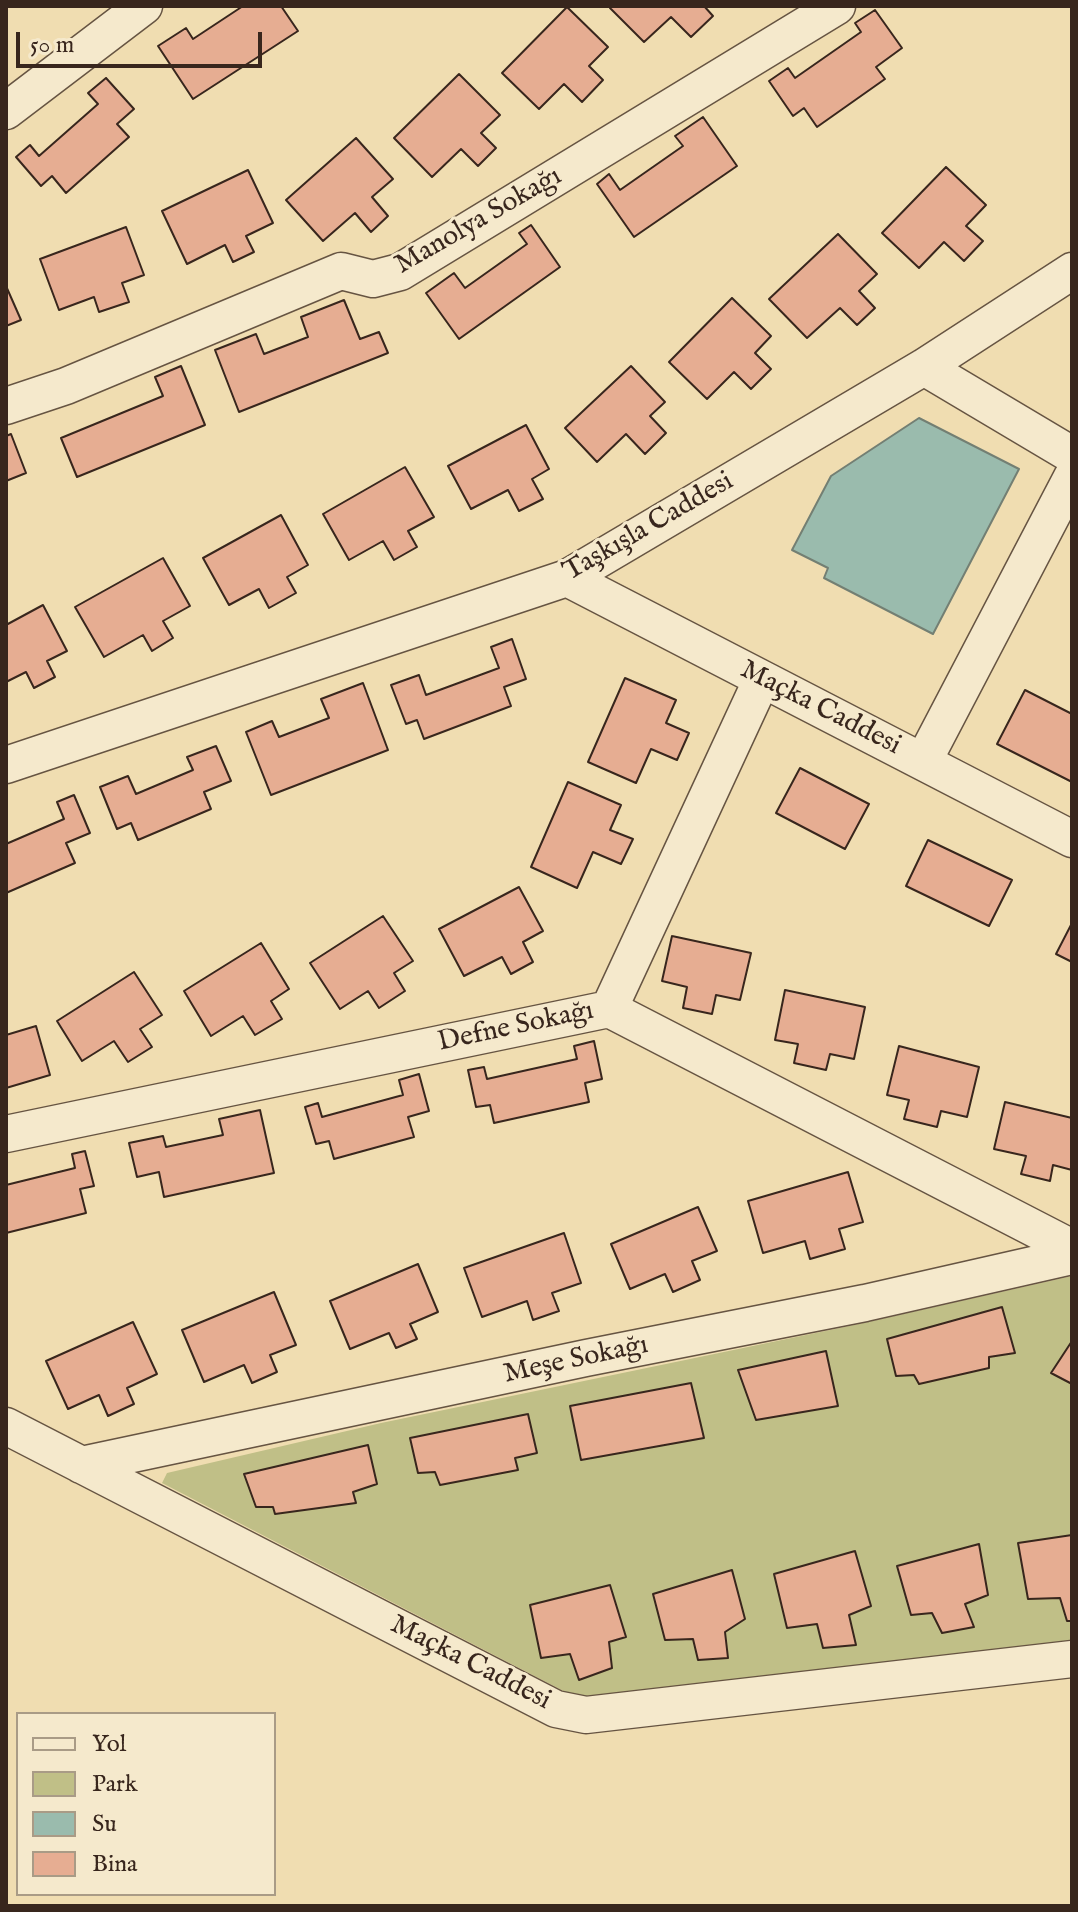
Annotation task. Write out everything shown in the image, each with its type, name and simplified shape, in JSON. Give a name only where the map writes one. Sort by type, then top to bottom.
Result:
[{"type":"street","points":[[6,111],[144,6]]},
{"type":"street","name":"Manolya Sokağı","points":[[6,406],[66,386],[341,271],[373,279],[400,272],[837,6]]},
{"type":"street","name":"Taşkışla Caddesi","points":[[6,765],[567,578],[924,367],[1072,271]]},
{"type":"street","points":[[924,367],[1072,455]]},
{"type":"street","points":[[923,762],[1072,477]]},
{"type":"street","name":"Maçka Caddesi","points":[[567,578],[1072,839]]},
{"type":"street","points":[[609,1009],[762,679]]},
{"type":"street","name":"Defne Sokağı","points":[[6,1134],[609,1009],[1072,1248]]},
{"type":"street","name":"Meşe Sokağı","points":[[81,1465],[586,1358],[865,1303],[1072,1256]]},
{"type":"street","name":"Maçka Caddesi","points":[[6,1426],[556,1709],[586,1715],[1072,1659]]},
{"type":"green space","points":[[1072,1276],[1072,1641],[908,1663],[579,1699],[162,1483],[167,1473],[381,1423],[859,1324]]},
{"type":"water","points":[[919,418],[1019,469],[933,634],[824,578],[828,568],[792,550],[831,476]]},
{"type":"building","points":[[243,6],[281,6],[298,31],[193,99],[158,46],[186,28],[193,39]]},
{"type":"building","points":[[704,6],[713,16],[691,37],[671,17],[644,42],[610,8]]},
{"type":"building","points":[[567,7],[608,47],[589,66],[603,80],[582,102],[564,84],[539,109],[502,73]]},
{"type":"building","points":[[875,10],[902,48],[876,67],[885,79],[817,127],[804,108],[793,116],[769,81],[788,68],[795,78],[861,32],[855,23]]},
{"type":"building","points":[[459,74],[500,115],[481,133],[496,148],[478,166],[461,149],[432,177],[394,138]]},
{"type":"building","points":[[106,78],[134,109],[117,124],[129,137],[66,193],[52,176],[41,186],[16,157],[30,145],[39,156],[98,104],[88,93]]},
{"type":"building","points":[[703,117],[737,166],[634,237],[597,184],[609,174],[620,190],[683,146],[675,136]]},
{"type":"building","points":[[356,138],[393,179],[372,197],[388,216],[371,232],[355,213],[323,241],[286,200]]},
{"type":"building","points":[[946,167],[986,205],[966,226],[983,241],[964,261],[944,242],[919,268],[882,233]]},
{"type":"building","points":[[248,170],[273,223],[246,236],[254,252],[233,262],[225,245],[187,264],[162,211]]},
{"type":"building","points":[[531,225],[560,267],[459,339],[426,293],[454,273],[465,288],[527,244],[519,233]]},
{"type":"building","points":[[126,227],[144,275],[122,283],[129,302],[99,312],[94,297],[59,310],[40,259]]},
{"type":"building","points":[[838,234],[877,274],[859,291],[875,308],[857,325],[840,308],[807,338],[769,299]]},
{"type":"building","points":[[6,286],[21,320],[6,326]]},
{"type":"building","points":[[732,298],[771,336],[755,353],[771,369],[751,389],[734,372],[707,399],[669,362]]},
{"type":"building","points":[[344,300],[360,339],[379,332],[388,353],[239,412],[215,350],[256,334],[264,354],[308,337],[301,317]]},
{"type":"building","points":[[181,366],[205,425],[77,477],[61,438],[163,396],[155,377]]},
{"type":"building","points":[[631,366],[665,402],[650,416],[666,433],[645,454],[626,434],[597,462],[565,428]]},
{"type":"building","points":[[526,425],[549,469],[532,479],[543,499],[519,511],[508,490],[471,509],[448,466]]},
{"type":"building","points":[[11,434],[26,473],[6,481],[6,436]]},
{"type":"building","points":[[405,467],[434,517],[408,531],[417,547],[394,560],[383,541],[349,560],[323,514]]},
{"type":"building","points":[[281,515],[308,565],[287,577],[296,593],[269,608],[259,589],[229,605],[203,558]]},
{"type":"building","points":[[163,558],[190,606],[163,621],[173,638],[152,651],[143,635],[104,657],[75,607]]},
{"type":"building","points":[[43,605],[67,651],[47,661],[55,677],[34,688],[26,672],[6,682],[6,625]]},
{"type":"building","points":[[512,639],[526,679],[504,687],[511,706],[424,739],[417,720],[406,724],[391,685],[419,675],[426,695],[499,668],[491,647]]},
{"type":"building","points":[[625,678],[676,700],[666,723],[689,733],[677,760],[651,749],[636,783],[588,762]]},
{"type":"building","points":[[363,683],[388,750],[271,795],[246,732],[272,721],[279,737],[329,718],[321,699]]},
{"type":"building","points":[[1025,690],[1072,714],[1072,782],[997,744]]},
{"type":"building","points":[[216,746],[231,781],[204,792],[211,809],[138,840],[131,823],[117,829],[100,787],[128,776],[136,794],[193,770],[187,757]]},
{"type":"building","points":[[800,768],[869,804],[845,849],[776,813]]},
{"type":"building","points":[[568,782],[621,805],[610,830],[633,839],[621,864],[593,852],[577,888],[531,867]]},
{"type":"building","points":[[74,795],[90,833],[66,843],[75,863],[6,893],[6,844],[64,819],[57,802]]},
{"type":"building","points":[[928,840],[1012,880],[989,926],[906,886]]},
{"type":"building","points":[[519,887],[543,931],[523,942],[533,962],[511,974],[502,957],[464,976],[439,929]]},
{"type":"building","points":[[383,916],[413,961],[394,973],[405,991],[379,1008],[368,991],[340,1009],[310,963]]},
{"type":"building","points":[[1072,923],[1072,962],[1056,954]]},
{"type":"building","points":[[672,936],[751,953],[740,1000],[716,995],[712,1014],[683,1008],[687,987],[662,981]]},
{"type":"building","points":[[261,943],[289,989],[271,1001],[282,1019],[255,1035],[243,1016],[211,1036],[184,991]]},
{"type":"building","points":[[134,972],[162,1015],[140,1029],[152,1047],[128,1062],[114,1041],[82,1061],[57,1021]]},
{"type":"building","points":[[785,990],[865,1007],[854,1059],[830,1054],[826,1070],[794,1063],[798,1044],[775,1040]]},
{"type":"building","points":[[36,1026],[50,1075],[6,1088],[6,1035]]},
{"type":"building","points":[[594,1041],[602,1079],[585,1083],[589,1102],[494,1123],[490,1105],[476,1107],[468,1070],[484,1067],[487,1079],[577,1059],[574,1046]]},
{"type":"building","points":[[899,1046],[979,1067],[967,1117],[941,1111],[937,1127],[904,1119],[909,1100],[887,1095]]},
{"type":"building","points":[[419,1074],[429,1111],[408,1117],[414,1137],[334,1159],[329,1141],[316,1144],[305,1107],[318,1103],[322,1117],[403,1095],[399,1080]]},
{"type":"building","points":[[1005,1102],[1072,1118],[1072,1170],[1053,1165],[1050,1181],[1021,1174],[1026,1156],[994,1149]]},
{"type":"building","points":[[260,1110],[274,1173],[164,1197],[159,1172],[137,1177],[129,1143],[163,1136],[166,1147],[223,1135],[219,1119]]},
{"type":"building","points":[[85,1151],[94,1186],[80,1189],[86,1213],[6,1233],[6,1185],[75,1168],[72,1154]]},
{"type":"building","points":[[848,1172],[863,1222],[839,1229],[845,1249],[810,1259],[805,1241],[763,1253],[748,1201]]},
{"type":"building","points":[[698,1207],[717,1251],[692,1261],[700,1280],[673,1292],[665,1274],[630,1289],[611,1244]]},
{"type":"building","points":[[564,1233],[581,1283],[552,1293],[559,1311],[533,1320],[527,1301],[482,1317],[464,1268]]},
{"type":"building","points":[[418,1264],[438,1312],[410,1324],[417,1339],[396,1348],[389,1333],[350,1349],[330,1301]]},
{"type":"building","points":[[274,1292],[296,1345],[270,1355],[277,1372],[252,1383],[244,1365],[204,1382],[182,1330]]},
{"type":"building","points":[[1002,1307],[1015,1353],[989,1357],[989,1368],[919,1384],[914,1375],[896,1376],[887,1339]]},
{"type":"building","points":[[133,1322],[157,1374],[127,1388],[134,1404],[108,1416],[99,1395],[68,1409],[46,1361]]},
{"type":"building","points":[[1072,1341],[1072,1384],[1051,1373]]},
{"type":"building","points":[[826,1351],[838,1406],[756,1420],[738,1370]]},
{"type":"building","points":[[691,1383],[704,1438],[581,1460],[570,1406]]},
{"type":"building","points":[[528,1414],[537,1453],[515,1458],[518,1470],[440,1485],[435,1472],[418,1473],[410,1438]]},
{"type":"building","points":[[368,1445],[377,1484],[353,1492],[356,1503],[275,1514],[273,1507],[256,1507],[244,1474]]},
{"type":"building","points":[[1072,1535],[1072,1621],[1067,1621],[1060,1598],[1028,1599],[1018,1543]]},
{"type":"building","points":[[979,1544],[988,1595],[965,1604],[974,1627],[942,1633],[932,1613],[911,1615],[897,1566]]},
{"type":"building","points":[[855,1551],[871,1606],[849,1615],[856,1645],[823,1648],[817,1624],[787,1628],[774,1574]]},
{"type":"building","points":[[732,1570],[745,1619],[725,1632],[728,1658],[698,1660],[693,1639],[665,1640],[653,1594]]},
{"type":"building","points":[[610,1585],[626,1637],[609,1642],[612,1668],[579,1680],[570,1654],[541,1658],[530,1605]]}]
